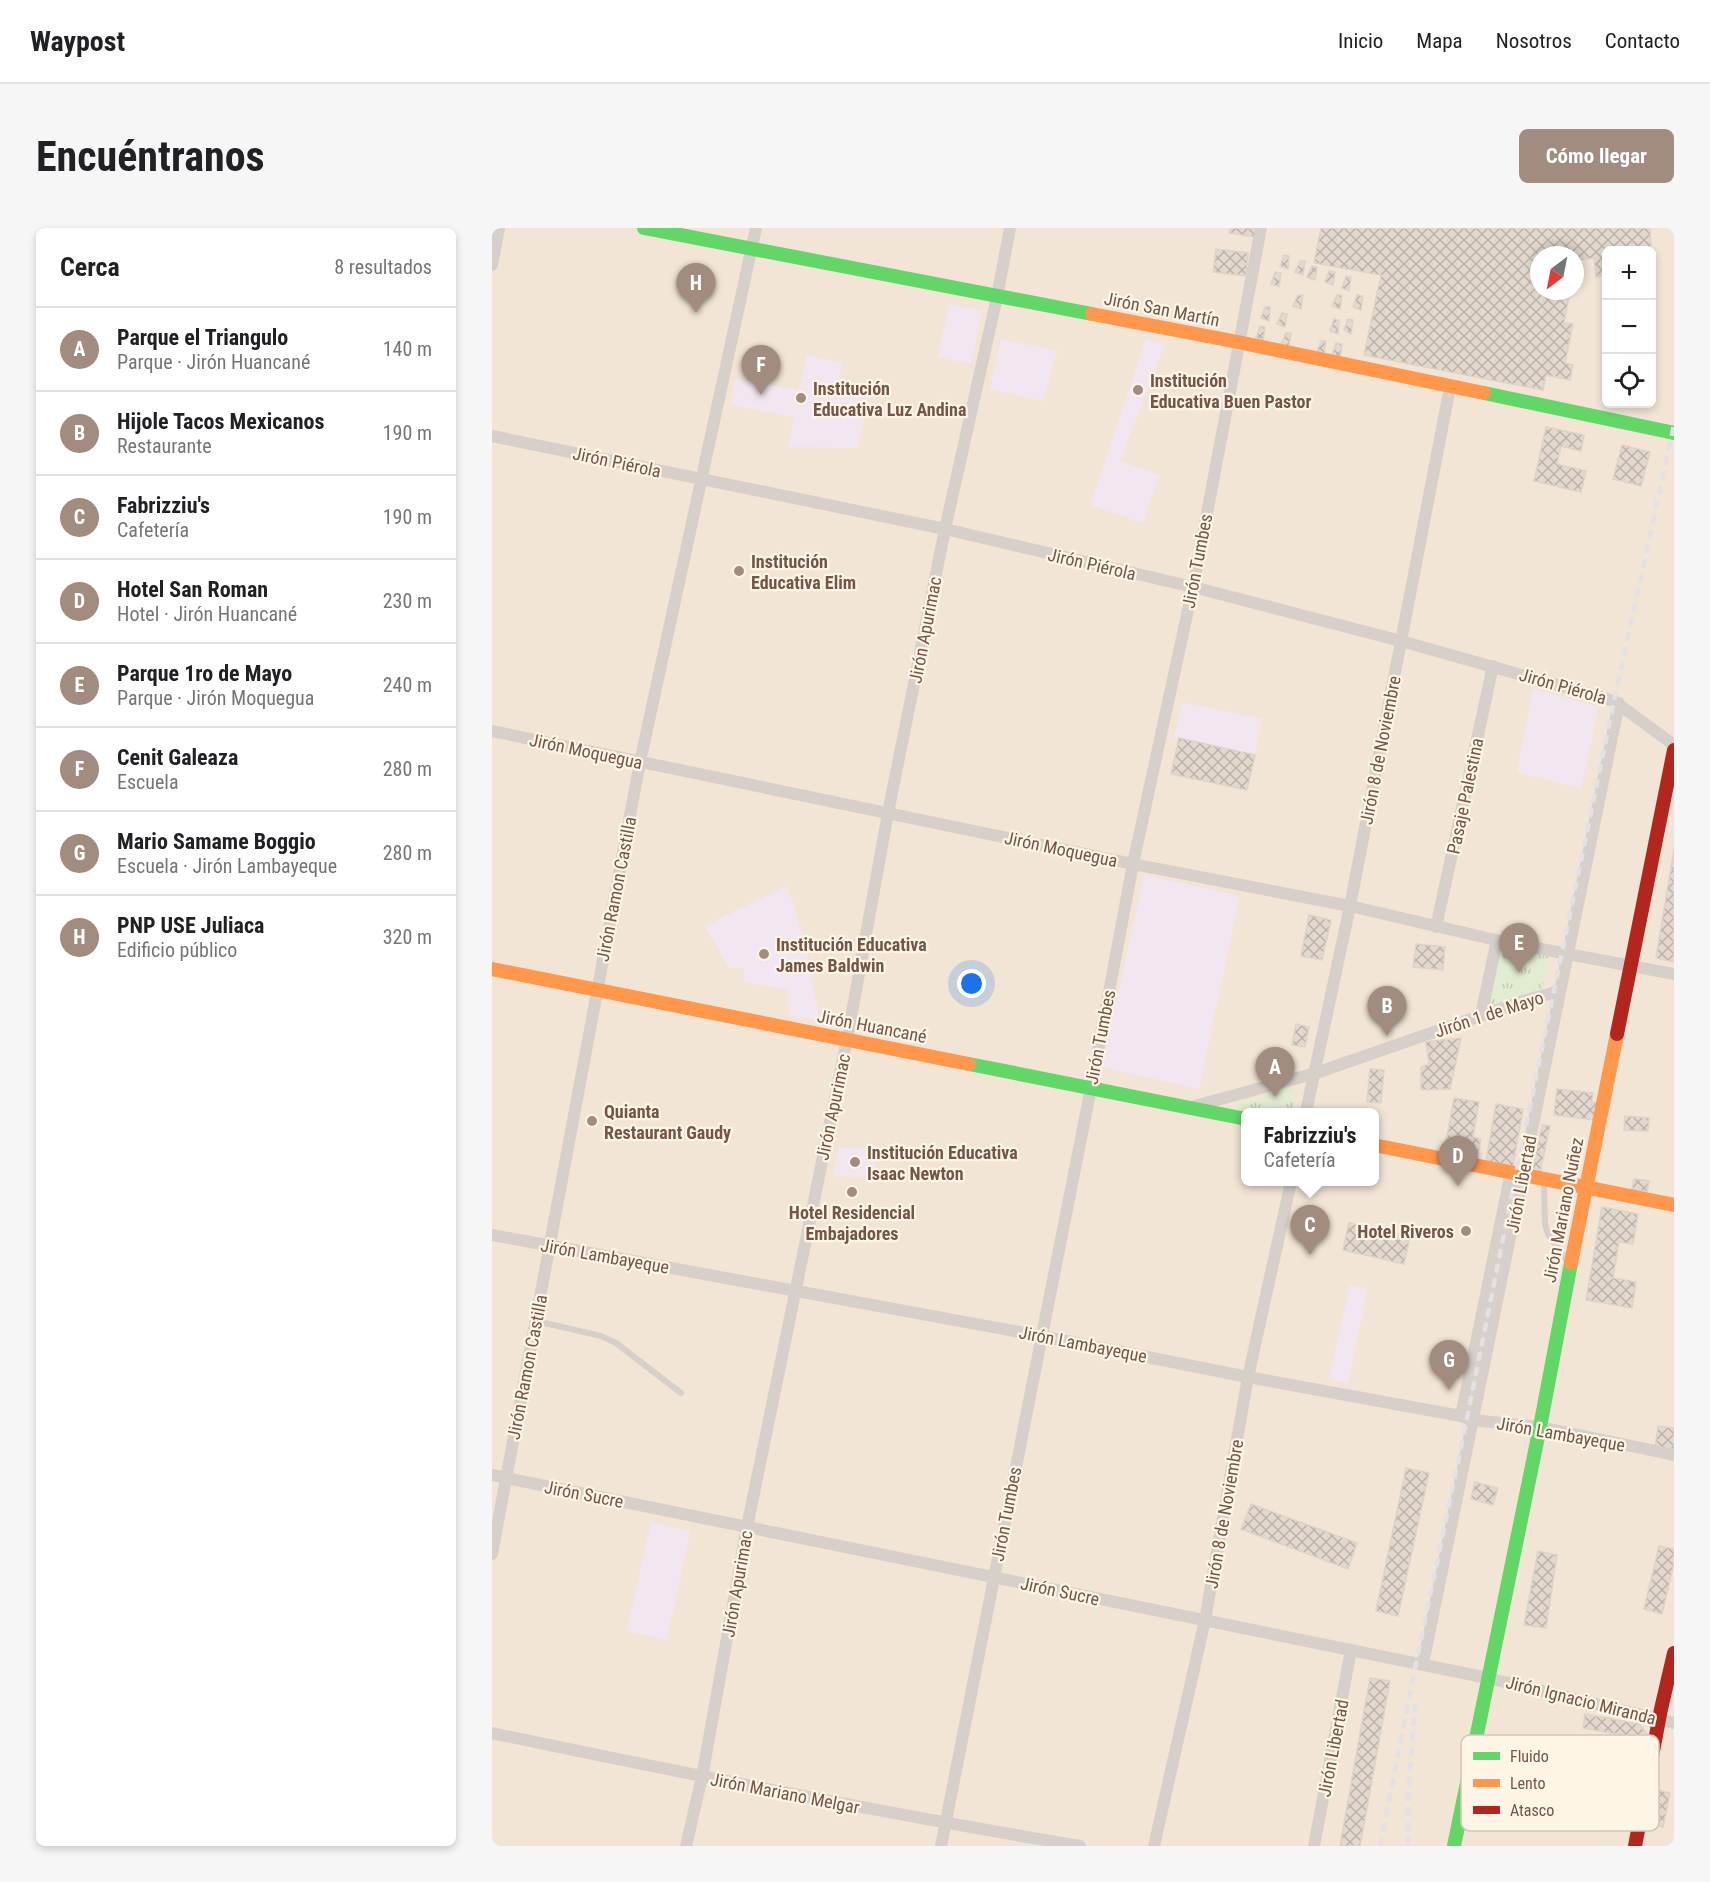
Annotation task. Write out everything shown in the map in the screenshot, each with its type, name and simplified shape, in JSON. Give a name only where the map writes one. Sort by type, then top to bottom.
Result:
[{"type":"street","points":[[492,265],[499,228]]},
{"type":"street","name":"Jirón San Martín","points":[[644,228],[1238,342],[1673,433]]},
{"type":"street","name":"Jirón Ramon Castilla","points":[[492,1554],[640,762],[756,228]]},
{"type":"street","name":"Jirón Apurimac","points":[[686,1846],[702,1777],[747,1527],[847,1040],[888,813],[945,529],[997,297],[1010,228]]},
{"type":"street","name":"Jirón Tumbes","points":[[941,1846],[1091,1089],[1133,864],[1193,587],[1261,228]]},
{"type":"street","name":"Jirón 8 de Noviembre","points":[[1307,1108],[1350,906],[1450,387]]},
{"type":"street","name":"Jirón Piérola","points":[[492,436],[945,529],[1193,587],[1401,641],[1618,704],[1674,745]]},
{"type":"street","name":"Pasaje Palestina","points":[[1436,927],[1493,666]]},
{"type":"street","name":"Jirón Libertad","points":[[1467,1418],[1517,1174],[1569,954],[1618,704]]},
{"type":"street","name":"Jirón Moquegua","points":[[492,731],[1133,864],[1350,906],[1497,940],[1674,974]]},
{"type":"street","name":"Jirón Mariano Nuñez","points":[[1476,1735],[1540,1427],[1674,750]]},
{"type":"street","points":[[1481,1016],[1497,940]]},
{"type":"street","name":"Jirón Huancané","points":[[492,969],[1241,1118]]},
{"type":"street","name":"Jirón 1 de Mayo","points":[[1187,1108],[1316,1073],[1526,1000],[1553,993],[1560,988]]},
{"type":"street","points":[[1379,1146],[1674,1205]]},
{"type":"street","name":"Jirón 8 de Noviembre","points":[[1154,1846],[1205,1620],[1248,1377],[1290,1186]]},
{"type":"street","name":"Jirón Lambayeque","points":[[492,1235],[796,1290],[1467,1418],[1540,1427],[1674,1455]]},
{"type":"street","points":[[1423,1664],[1467,1418]]},
{"type":"street","name":"Jirón Sucre","points":[[492,1475],[1488,1677]]},
{"type":"street","name":"Jirón Libertad","points":[[1314,1846],[1351,1650]]},
{"type":"street","points":[[1656,1735],[1674,1653]]},
{"type":"street","name":"Jirón Ignacio Miranda","points":[[1488,1677],[1674,1723]]},
{"type":"street","name":"Jirón Mariano Melgar","points":[[492,1733],[702,1777],[1080,1846]]},
{"type":"street","name":"Jirón Mariano Nuñez","points":[[1454,1846],[1461,1811]]},
{"type":"street","points":[[1635,1846],[1638,1831]]},
{"type":"lane","points":[[1544,1179],[1545,1224],[1548,1234],[1571,1266]]},
{"type":"lane","points":[[536,1321],[601,1336],[616,1343],[681,1393]]},
{"type":"shaded area","points":[[492,228],[1674,228],[1674,1846],[492,1846]]},
{"type":"shaded area","points":[[949,304],[982,311],[971,364],[938,357]]},
{"type":"shaded area","points":[[1001,339],[1057,351],[1043,401],[990,389]]},
{"type":"shaded area","name":"Institución Educativa Buen Pastor","points":[[1146,339],[1165,344],[1120,461],[1160,475],[1142,523],[1091,505]]},
{"type":"shaded area","name":"Institución Educativa Luz Andina","points":[[807,355],[842,363],[839,380],[871,386],[858,448],[788,447],[794,417],[731,405],[735,379],[799,390]]},
{"type":"shaded area","points":[[1533,689],[1599,707],[1581,788],[1517,772]]},
{"type":"shaded area","points":[[1182,702],[1262,719],[1255,755],[1174,738]]},
{"type":"shaded area","points":[[1144,875],[1240,896],[1199,1089],[1102,1067]]},
{"type":"shaded area","name":"Institución Educativa James Baldwin","points":[[787,886],[805,941],[820,1021],[789,1015],[788,990],[744,982],[744,968],[729,968],[705,926]]},
{"type":"shaded area","name":"Institución Educativa Isaac Newton","points":[[876,1147],[874,1178],[833,1176],[838,1148]]},
{"type":"shaded area","points":[[1350,1285],[1368,1289],[1348,1383],[1329,1379]]},
{"type":"shaded area","points":[[651,1522],[690,1531],[667,1640],[627,1631]]},
{"type":"green space","points":[[1499,944],[1549,954],[1542,991],[1485,1011]]},
{"type":"green space","points":[[1293,1086],[1293,1108],[1241,1108],[1241,1111],[1222,1108]]},
{"type":"building","points":[[1230,228],[1257,228],[1255,237],[1229,233]]},
{"type":"building","points":[[1321,228],[1650,228],[1651,246],[1602,246],[1602,276],[1596,277],[1594,258],[1584,259],[1584,246],[1530,246],[1530,300],[1568,300],[1564,323],[1573,324],[1565,363],[1573,365],[1570,380],[1546,375],[1543,390],[1364,355],[1381,275],[1314,263]]},
{"type":"building","points":[[1216,249],[1248,253],[1246,276],[1213,272]]},
{"type":"building","points":[[1284,255],[1289,256],[1288,269],[1280,266]]},
{"type":"building","points":[[1300,261],[1305,261],[1303,275],[1295,272]]},
{"type":"building","points":[[1312,266],[1317,267],[1315,280],[1307,277]]},
{"type":"building","points":[[1329,271],[1335,272],[1333,285],[1325,282]]},
{"type":"building","points":[[1275,272],[1281,273],[1279,287],[1271,284]]},
{"type":"building","points":[[1346,276],[1351,277],[1349,291],[1342,288]]},
{"type":"building","points":[[1298,295],[1303,295],[1301,309],[1293,306]]},
{"type":"building","points":[[1337,295],[1342,295],[1340,309],[1332,306]]},
{"type":"building","points":[[1357,295],[1363,296],[1361,310],[1353,307]]},
{"type":"building","points":[[1265,307],[1270,307],[1269,321],[1261,318]]},
{"type":"building","points":[[1282,313],[1287,314],[1285,327],[1277,324]]},
{"type":"building","points":[[1334,319],[1339,320],[1338,334],[1330,331]]},
{"type":"building","points":[[1348,319],[1353,320],[1351,334],[1344,330]]},
{"type":"building","points":[[1260,326],[1265,327],[1263,341],[1256,338]]},
{"type":"building","points":[[1286,333],[1291,333],[1289,347],[1281,344]]},
{"type":"building","points":[[1321,341],[1326,341],[1324,355],[1317,352]]},
{"type":"building","points":[[1336,343],[1342,344],[1340,358],[1332,355]]},
{"type":"building","points":[[1546,427],[1584,435],[1581,451],[1561,446],[1557,464],[1586,471],[1581,492],[1534,481]]},
{"type":"building","points":[[1622,445],[1650,452],[1641,486],[1613,479]]},
{"type":"building","points":[[1179,738],[1255,755],[1247,790],[1171,774]]},
{"type":"building","points":[[1674,849],[1674,962],[1656,958]]},
{"type":"building","points":[[1309,915],[1331,920],[1322,960],[1301,956]]},
{"type":"building","points":[[1416,944],[1445,947],[1443,970],[1413,967]]},
{"type":"building","points":[[1296,1024],[1309,1027],[1305,1047],[1292,1045]]},
{"type":"building","points":[[1461,1038],[1450,1089],[1421,1090],[1421,1067],[1429,1064],[1426,1042]]},
{"type":"building","points":[[1370,1069],[1384,1070],[1381,1103],[1367,1102]]},
{"type":"building","points":[[1557,1089],[1593,1093],[1592,1102],[1597,1103],[1595,1120],[1554,1115]]},
{"type":"building","points":[[1454,1098],[1479,1102],[1473,1137],[1481,1139],[1477,1159],[1444,1153]]},
{"type":"building","points":[[1496,1104],[1523,1109],[1513,1166],[1486,1161]]},
{"type":"building","points":[[1625,1116],[1649,1118],[1648,1131],[1624,1130]]},
{"type":"building","points":[[1542,1125],[1550,1126],[1540,1173],[1532,1171]]},
{"type":"building","points":[[1634,1179],[1649,1181],[1647,1192],[1632,1189]]},
{"type":"building","points":[[1602,1207],[1638,1214],[1633,1244],[1619,1242],[1613,1278],[1636,1282],[1632,1308],[1586,1300]]},
{"type":"building","points":[[1349,1223],[1410,1237],[1404,1264],[1343,1250]]},
{"type":"building","points":[[1658,1426],[1674,1428],[1674,1451],[1655,1448]]},
{"type":"building","points":[[1406,1468],[1429,1473],[1398,1616],[1376,1611]]},
{"type":"building","points":[[1475,1482],[1498,1488],[1493,1505],[1471,1499]]},
{"type":"building","points":[[1251,1504],[1357,1543],[1348,1569],[1241,1529]]},
{"type":"building","points":[[1659,1546],[1674,1549],[1674,1563],[1662,1614],[1644,1609]]},
{"type":"building","points":[[1538,1551],[1557,1555],[1546,1628],[1524,1625]]},
{"type":"building","points":[[1370,1678],[1390,1681],[1360,1846],[1340,1846]]},
{"type":"building","points":[[1585,1714],[1639,1724],[1647,1734],[1622,1735],[1583,1728]]},
{"type":"building","points":[[1659,1790],[1670,1793],[1663,1827],[1659,1826]]},
{"type":"railway","points":[[1380,1846],[1516,1174],[1674,425]]},
{"type":"railway","points":[[1408,1846],[1408,1800],[1415,1704]]},
{"type":"traffic: fast","points":[[644,228],[1092,314]]},
{"type":"traffic: fast","points":[[1484,393],[1674,433]]},
{"type":"traffic: fast","points":[[969,1064],[1241,1118]]},
{"type":"traffic: fast","points":[[1477,1735],[1571,1263]]},
{"type":"traffic: fast","points":[[1454,1846],[1461,1812]]},
{"type":"traffic: slow","points":[[1092,314],[1484,393]]},
{"type":"traffic: slow","points":[[492,969],[969,1064]]},
{"type":"traffic: slow","points":[[1571,1263],[1617,1034]]},
{"type":"traffic: slow","points":[[1379,1146],[1674,1205]]},
{"type":"traffic: jam","points":[[1617,1034],[1674,750]]},
{"type":"traffic: jam","points":[[1656,1735],[1674,1653]]},
{"type":"traffic: jam","points":[[1635,1846],[1638,1831]]},
{"type":"place","name":"PNP USE Juliaca","points":[[696,313]]},
{"type":"place","name":"Institución Educativa Buen Pastor","points":[[1138,390]]},
{"type":"place","name":"Cenit Galeaza","points":[[761,395]]},
{"type":"place","name":"Institución Educativa Luz Andina","points":[[801,398]]},
{"type":"place","name":"Institución Educativa Elim","points":[[739,571]]},
{"type":"place","name":"Institución Educativa James Baldwin","points":[[764,954]]},
{"type":"place","name":"Parque 1ro de Mayo","points":[[1519,973]]},
{"type":"place","name":"Hijole Tacos Mexicanos","points":[[1387,1036]]},
{"type":"place","name":"Parque el Triangulo","points":[[1275,1097]]},
{"type":"place","name":"Quianta Restaurant Gaudy","points":[[592,1121]]},
{"type":"place","name":"Institución Educativa Isaac Newton","points":[[855,1162]]},
{"type":"place","name":"Hotel San Roman","points":[[1458,1186]]},
{"type":"place","name":"Hotel Residencial Embajadores","points":[[852,1192]]},
{"type":"place","name":"Hotel Riveros","points":[[1466,1231]]},
{"type":"place","name":"Fabrizziu's","points":[[1310,1255]]},
{"type":"place","name":"Mario Samame Boggio","points":[[1449,1390]]}]
